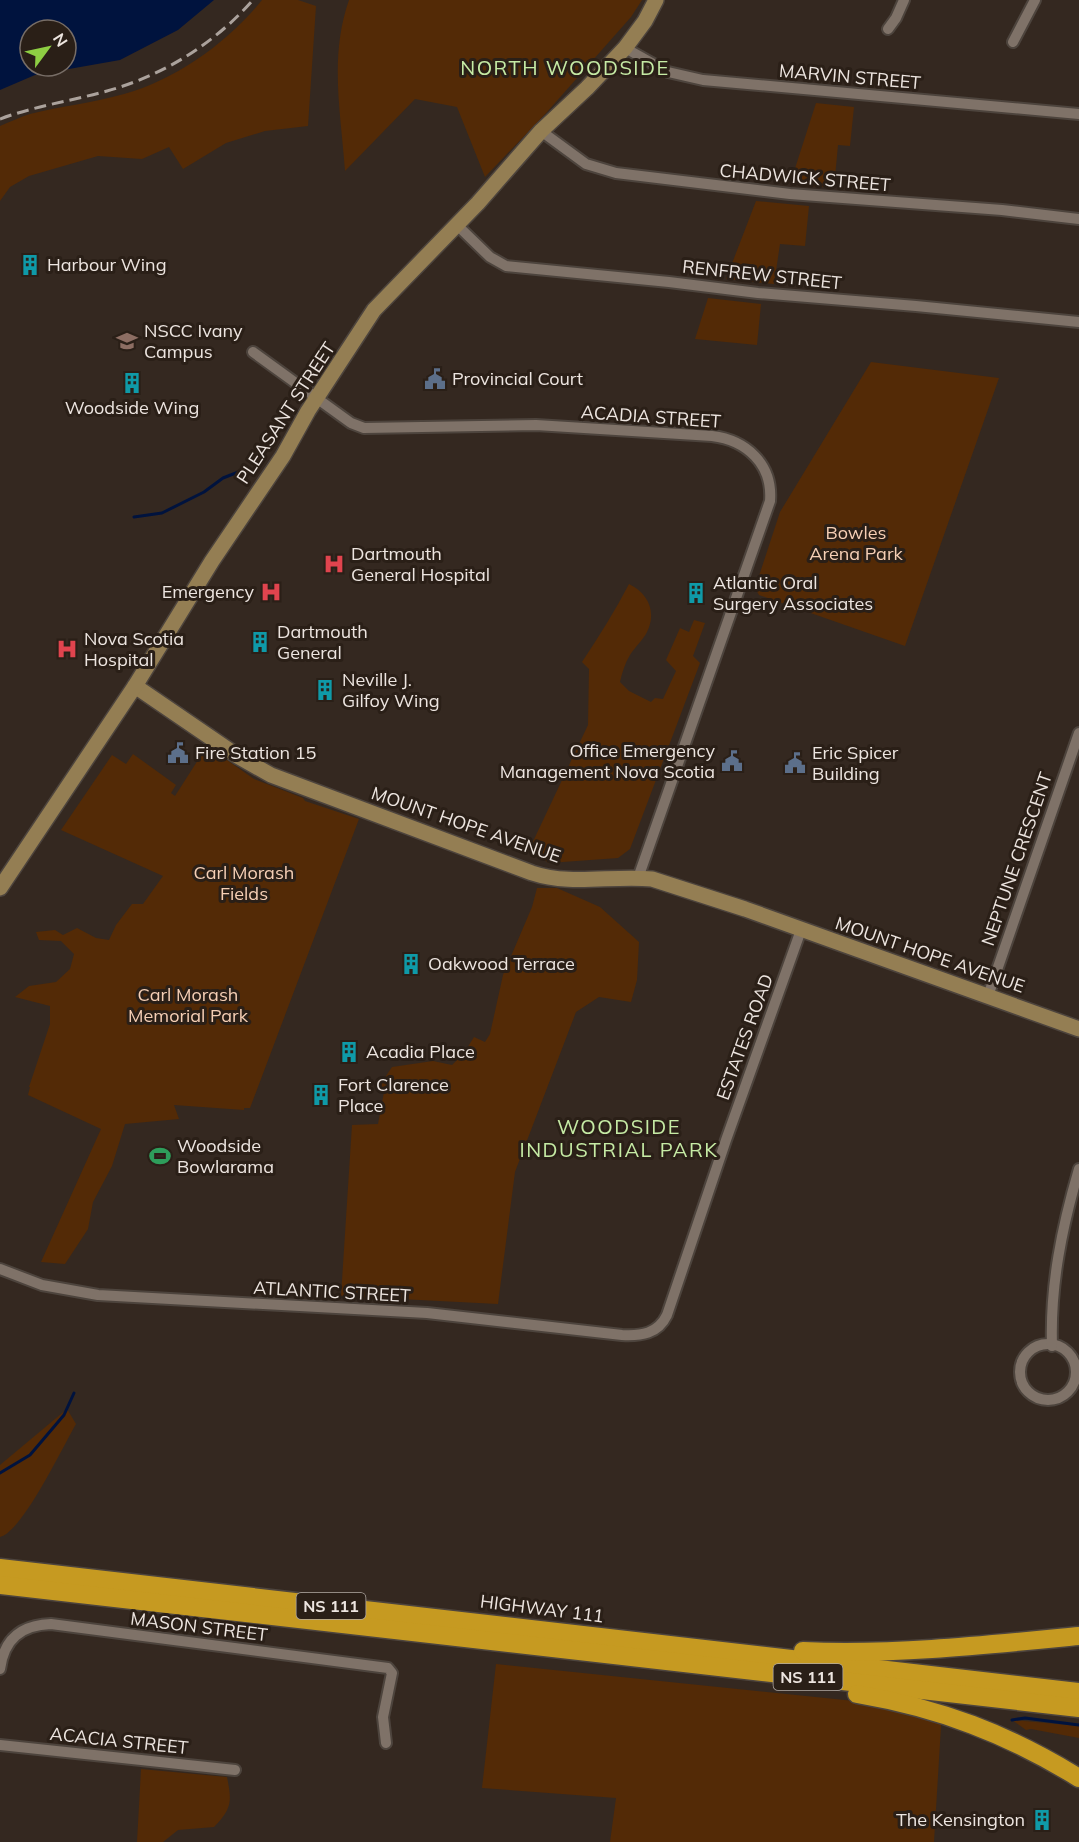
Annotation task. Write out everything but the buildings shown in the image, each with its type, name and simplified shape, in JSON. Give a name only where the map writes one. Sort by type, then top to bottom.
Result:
[{"type":"highway","name":"HIGHWAY 111","points":[[0,1568],[1079,1692]]},
{"type":"highway","name":"HIGHWAY 111","points":[[0,1585],[1079,1708]]},
{"type":"highway","points":[[647,1643],[668,1640],[703,1646],[827,1652],[882,1652],[955,1648],[1079,1636]]},
{"type":"highway","points":[[537,1646],[578,1654],[846,1692],[914,1706],[957,1718],[998,1734],[1035,1752],[1079,1778]]},
{"type":"main road","name":"PLEASANT STREET","points":[[0,888],[135,686],[212,561],[283,456],[316,398],[374,310],[457,225],[541,131],[625,48],[645,21],[656,0]]},
{"type":"main road","name":"MOUNT HOPE AVENUE","points":[[135,686],[239,757],[271,775],[544,877],[652,879],[1079,1029]]},
{"type":"street","points":[[888,29],[904,0]]},
{"type":"street","points":[[1013,42],[1035,0]]},
{"type":"street","name":"MARVIN STREET","points":[[625,48],[668,72],[703,80],[1079,114]]},
{"type":"street","name":"CHADWICK STREET","points":[[541,131],[586,164],[616,173],[790,195],[1002,210],[1079,219]]},
{"type":"street","name":"RENFREW STREET","points":[[457,225],[496,262],[516,267],[758,293],[1079,322]]},
{"type":"street","name":"ACADIA STREET","points":[[252,352],[351,423],[364,428],[536,424],[712,436],[740,444],[750,451],[762,465],[769,482],[770,501],[638,878]]},
{"type":"street","name":"NEPTUNE CRESCENT","points":[[988,996],[1079,733]]},
{"type":"street","name":"ESTATES ROAD","points":[[662,1325],[801,930]]},
{"type":"street","points":[[1052,1346],[1051,1312],[1059,1246],[1079,1169]]},
{"type":"street","name":"ATLANTIC STREET","points":[[0,1269],[42,1285],[99,1295],[427,1313],[630,1335],[649,1333],[662,1325]]},
{"type":"street","points":[[1043,1344],[1052,1346],[1060,1347],[1074,1361],[1076,1374],[1073,1385],[1059,1398],[1049,1400],[1037,1398],[1029,1393],[1022,1384],[1021,1364],[1034,1348],[1043,1344]]},
{"type":"street","name":"MASON STREET","points":[[0,1669],[2,1655],[11,1640],[29,1628],[51,1624],[388,1668],[392,1673],[383,1717],[386,1743]]},
{"type":"street","name":"ACACIA STREET","points":[[0,1745],[235,1770]]},
{"type":"green space","points":[[262,0],[298,0],[316,6],[308,126],[265,131],[226,143],[183,169],[169,147],[142,159],[98,156],[29,176],[10,187],[0,201],[0,126],[30,114],[124,94],[163,79],[182,69],[217,44],[234,30]]},
{"type":"green space","points":[[349,0],[642,0],[631,17],[547,112],[485,177],[457,107],[415,99],[345,171],[338,64],[339,43]]},
{"type":"green space","points":[[816,103],[854,107],[850,146],[838,145],[834,188],[790,184]]},
{"type":"green space","points":[[756,201],[809,206],[805,246],[780,244],[774,284],[726,279]]},
{"type":"green space","points":[[708,298],[761,304],[757,345],[695,339]]},
{"type":"green space","name":"Bowles Arena Park","points":[[871,362],[999,378],[905,646],[759,595],[755,588],[780,512]]},
{"type":"green space","points":[[629,584],[646,598],[651,617],[647,632],[627,661],[620,682],[629,691],[651,702],[655,698],[663,699],[676,671],[666,660],[680,628],[689,632],[694,620],[705,623],[693,656],[700,663],[630,849],[618,858],[549,863],[529,850],[588,725],[589,669],[582,662]]},
{"type":"green space","name":"Carl Morash Memorial Park","points":[[207,746],[254,779],[303,798],[305,801],[359,819],[250,1108],[244,1108],[244,1110],[174,1105],[179,1119],[125,1124],[112,1166],[93,1202],[88,1229],[65,1264],[41,1262],[101,1129],[28,1095],[50,1024],[50,1006],[15,997],[29,986],[56,982],[70,969],[74,954],[61,941],[39,940],[36,932],[55,930],[63,935],[77,928],[96,938],[109,940],[116,925],[132,904],[143,904],[163,876],[61,830],[112,755],[126,764],[133,754],[176,785],[171,793],[175,796]]},
{"type":"green space","points":[[537,888],[557,888],[600,907],[639,942],[637,980],[631,1002],[599,997],[576,1012],[515,1172],[498,1304],[341,1296],[352,1125],[378,1124],[384,1092],[380,1085],[392,1067],[433,1061],[452,1065],[464,1053],[474,1037],[485,1042],[490,1034],[503,975],[532,907]]},
{"type":"green space","points":[[67,1409],[76,1424],[52,1469],[20,1520],[0,1537],[0,1465]]},
{"type":"green space","points":[[496,1664],[942,1710],[934,1842],[610,1842],[616,1798],[482,1788]]},
{"type":"green space","points":[[1012,1720],[1079,1726],[1079,1738],[1026,1730]]},
{"type":"green space","points":[[141,1769],[227,1777],[230,1799],[224,1815],[214,1827],[178,1830],[163,1842],[137,1842]]},
{"type":"water","points":[[0,0],[214,0],[178,30],[120,60],[78,67],[78,18],[18,18],[18,78],[28,78],[0,90]]},
{"type":"waterway","points":[[134,517],[162,513],[204,492],[223,478],[246,469]]},
{"type":"waterway","points":[[0,1473],[30,1455],[64,1415],[74,1393]]},
{"type":"waterway","points":[[1012,1720],[1025,1718],[1079,1725]]},
{"type":"railway","points":[[0,119],[107,91],[168,67],[222,31],[253,0]]},
{"type":"place","name":"Harbour Wing","points":[[30,265]]},
{"type":"place","name":"NSCC Ivany Campus","points":[[127,341]]},
{"type":"place","name":"Provincial Court","points":[[435,379]]},
{"type":"place","name":"Woodside Wing","points":[[132,383]]},
{"type":"place","name":"Dartmouth General Hospital","points":[[334,564]]},
{"type":"place","name":"Emergency","points":[[271,592]]},
{"type":"place","name":"Atlantic Oral Surgery Associates","points":[[696,593]]},
{"type":"place","name":"Dartmouth General","points":[[260,642]]},
{"type":"place","name":"Nova Scotia Hospital","points":[[67,649]]},
{"type":"place","name":"Neville J. Gilfoy Wing","points":[[325,690]]},
{"type":"place","name":"Fire Station 15","points":[[178,753]]},
{"type":"place","name":"Office Emergency Management Nova Scotia","points":[[732,761]]},
{"type":"place","name":"Eric Spicer Building","points":[[795,763]]},
{"type":"place","name":"Oakwood Terrace","points":[[411,964]]},
{"type":"place","name":"Acadia Place","points":[[349,1052]]},
{"type":"place","name":"Fort Clarence Place","points":[[321,1095]]},
{"type":"place","name":"Woodside Bowlarama","points":[[160,1156]]},
{"type":"place","name":"The Kensington","points":[[1042,1820]]},
{"type":"district","name":"NORTH WOODSIDE","points":[[565,68]]},
{"type":"district","name":"WOODSIDE INDUSTRIAL PARK","points":[[619,1138]]},
{"type":"park label","name":"Carl Morash Fields","points":[[244,883]]}]
